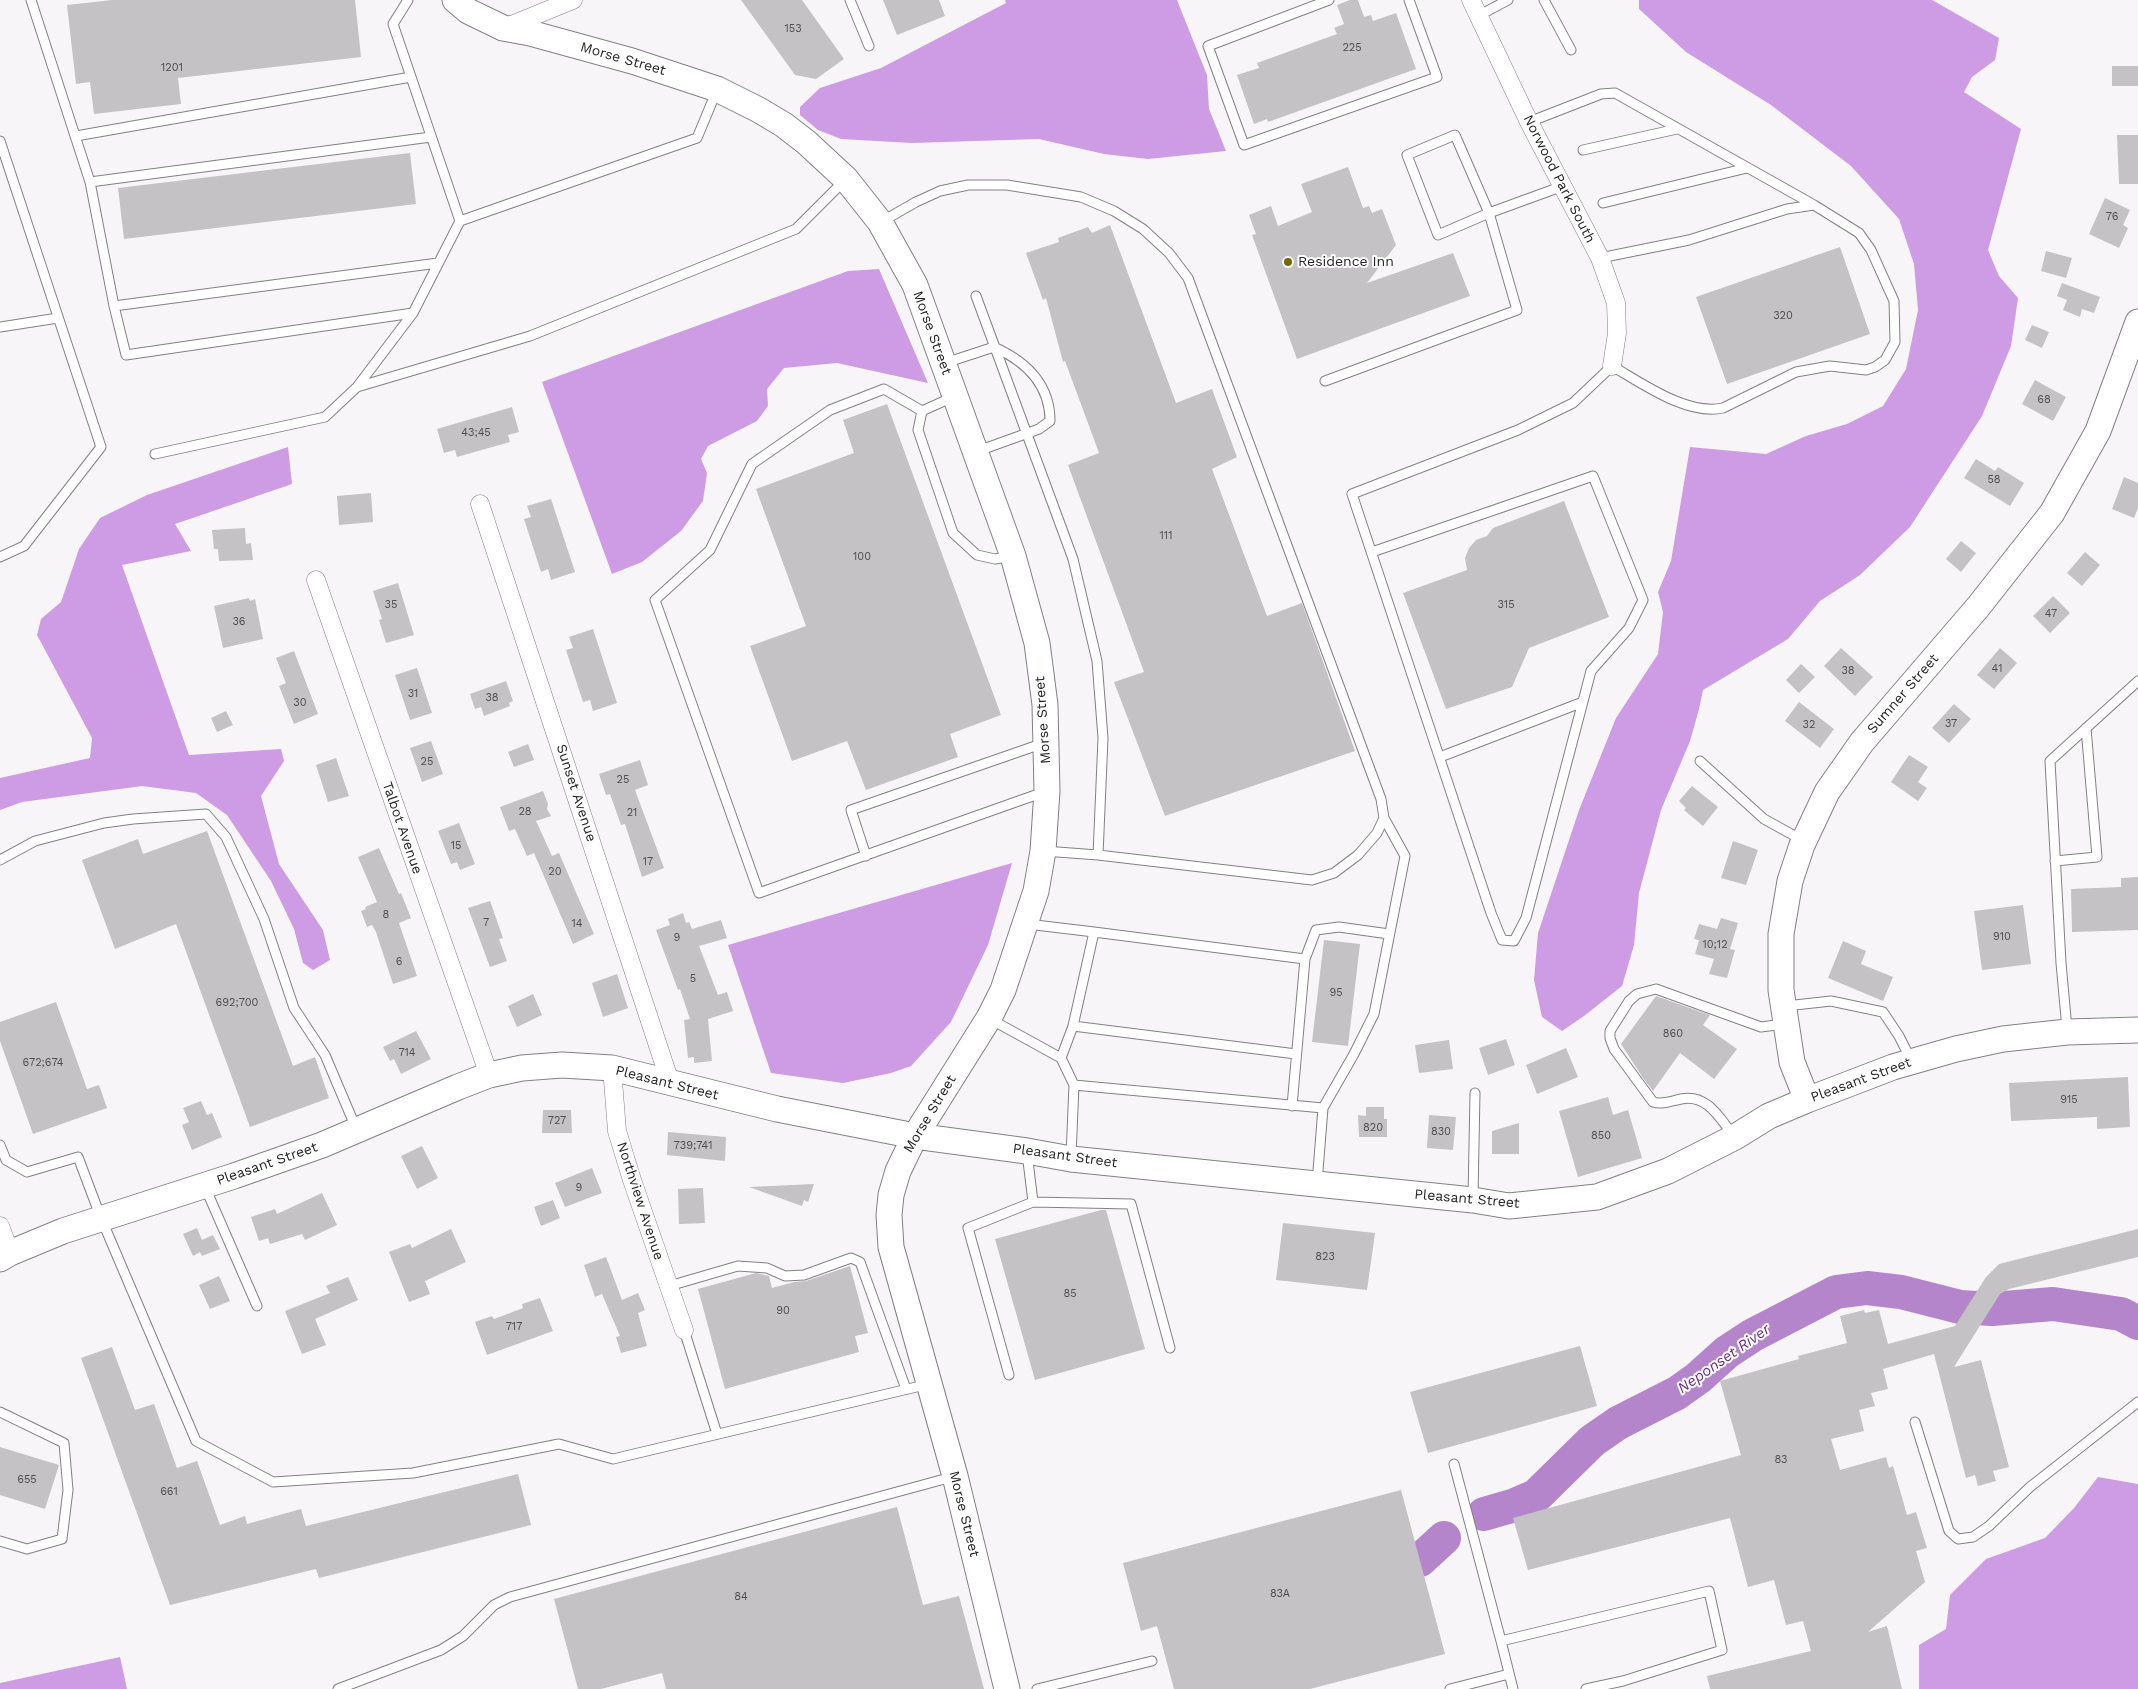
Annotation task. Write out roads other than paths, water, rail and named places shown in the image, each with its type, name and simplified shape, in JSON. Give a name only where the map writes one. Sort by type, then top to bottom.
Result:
[{"type":"street","name":"Morse Street","points":[[455,0],[468,11],[503,28],[530,33],[632,61],[717,88],[784,125],[806,142],[846,179],[880,222],[915,285],[1013,556],[1037,643],[1045,705],[1047,742],[1046,791],[1043,851],[1036,891],[1003,990],[989,1018],[915,1136],[898,1171],[891,1195],[889,1215],[892,1247],[917,1387],[955,1476],[1007,1689]]},
{"type":"street","points":[[503,28],[573,0]]},
{"type":"street","name":"Norwood Park South","points":[[1474,8],[1600,258],[1616,303],[1617,332],[1612,366]]},
{"type":"street","name":"Sumner Street","points":[[1807,1100],[1792,1062],[1781,990],[1781,934],[1790,881],[1804,841],[1827,792],[1862,742],[1978,608],[2052,513],[2098,431],[2138,322]]},
{"type":"street","name":"Sunset Avenue","points":[[480,504],[670,1082]]},
{"type":"street","name":"Talbot Avenue","points":[[316,580],[489,1076]]},
{"type":"street","name":"Pleasant Street","points":[[5,1256],[101,1218],[234,1176],[358,1130],[489,1076],[522,1068],[554,1066],[612,1068],[752,1104],[915,1136],[1071,1159],[1473,1200],[1509,1206],[1598,1197],[1668,1171],[1735,1137],[1770,1116],[1807,1100],[1912,1062],[1956,1049],[2003,1039],[2067,1032],[2138,1030]]},
{"type":"street","name":"Northview Avenue","points":[[612,1068],[617,1131],[684,1330]]},
{"type":"street","points":[[0,1226],[5,1256]]},
{"type":"lane","points":[[32,0],[90,182],[114,306],[126,355],[413,312]]},
{"type":"lane","points":[[408,0],[393,24],[460,221]]},
{"type":"lane","points":[[850,0],[869,46]]},
{"type":"lane","points":[[1329,0],[1208,46],[1244,145],[1437,77],[1409,0]]},
{"type":"lane","points":[[1474,8],[1508,0]]},
{"type":"lane","points":[[1544,0],[1571,50]]},
{"type":"lane","points":[[76,136],[411,77]]},
{"type":"lane","points":[[155,454],[325,417],[357,387],[413,312],[460,221],[697,138],[717,88]]},
{"type":"lane","points":[[1372,552],[1593,476],[1643,600],[1629,628],[1591,671],[1526,918],[1514,941],[1502,940],[1491,913],[1352,494],[1518,430],[1557,411],[1573,403],[1612,366],[1656,391],[1684,404],[1711,411],[1724,408],[1796,372],[1830,366],[1866,370],[1885,360],[1895,342],[1894,301],[1871,250],[1859,233],[1814,205],[1677,129],[1615,92],[1601,94],[1530,122]]},
{"type":"lane","points":[[1583,150],[1677,129]]},
{"type":"lane","points":[[1325,381],[1517,310],[1489,214],[1455,135],[1406,155],[1438,235],[1489,214],[1563,186]]},
{"type":"lane","points":[[90,182],[432,137]]},
{"type":"lane","points":[[0,142],[101,447],[24,546],[0,557]]},
{"type":"lane","points":[[1603,202],[1747,168]]},
{"type":"lane","points":[[357,387],[530,336],[796,229],[846,179]]},
{"type":"lane","points":[[880,222],[940,191],[968,185],[1007,185],[1081,197],[1114,211],[1143,229],[1169,253],[1188,278],[1381,799],[1384,818],[1406,856],[1374,1014],[1323,1108],[1317,1185]]},
{"type":"lane","points":[[1600,258],[1689,240],[1787,209],[1814,205]]},
{"type":"lane","points":[[114,306],[438,263]]},
{"type":"lane","points":[[976,296],[1073,559],[1097,661],[1103,738],[1098,854]]},
{"type":"lane","points":[[0,326],[58,318]]},
{"type":"lane","points":[[943,364],[994,347],[1011,354],[1029,368],[1045,393],[1050,407],[1050,420],[1039,429],[975,452]]},
{"type":"lane","points":[[922,411],[884,388],[830,410],[752,464],[710,550],[656,600],[759,893],[1046,791]]},
{"type":"lane","points":[[922,411],[955,396]]},
{"type":"lane","points":[[922,411],[918,430],[953,533],[977,555],[995,559],[1013,556]]},
{"type":"lane","points":[[2067,1032],[2061,963],[2050,761],[2138,682]]},
{"type":"lane","points":[[2125,692],[2138,691]]},
{"type":"lane","points":[[1440,757],[1583,702]]},
{"type":"lane","points":[[2055,862],[2097,857],[2086,728]]},
{"type":"lane","points":[[866,856],[851,810],[1047,742]]},
{"type":"lane","points":[[1700,761],[1764,818],[1804,841]]},
{"type":"lane","points":[[0,860],[35,841],[104,823],[206,814],[226,837],[264,919],[294,1008],[326,1055],[358,1130]]},
{"type":"lane","points":[[1043,851],[1098,854],[1312,880],[1334,873],[1358,856],[1377,833],[1384,818]]},
{"type":"lane","points":[[1026,924],[1305,958]]},
{"type":"lane","points":[[1292,1106],[1305,958],[1316,930],[1339,927],[1389,934]]},
{"type":"lane","points":[[1061,1058],[1073,1026],[1094,932]]},
{"type":"lane","points":[[1735,1137],[1712,1107],[1702,1101],[1682,1099],[1660,1104],[1654,1102],[1614,1049],[1610,1038],[1610,1031],[1629,1001],[1637,994],[1656,989],[1761,1027],[1785,1015],[1831,1001],[1883,1012],[1899,1036],[1912,1062]]},
{"type":"lane","points":[[989,1018],[1061,1058],[1074,1085],[1071,1159]]},
{"type":"lane","points":[[1073,1026],[1296,1054]]},
{"type":"lane","points":[[1074,1085],[1323,1108]]},
{"type":"lane","points":[[1473,1200],[1474,1093]]},
{"type":"lane","points":[[0,1145],[3,1161],[27,1172],[78,1157],[101,1218],[196,1441],[273,1482],[413,1473],[559,1444],[613,1459],[917,1387],[860,1262],[851,1258],[804,1275],[785,1276],[767,1268],[738,1266],[669,1286]]},
{"type":"lane","points":[[1027,1151],[1033,1202]]},
{"type":"lane","points":[[204,1185],[257,1306]]},
{"type":"lane","points":[[1009,1375],[968,1228],[1033,1202],[1131,1204],[1170,1348]]},
{"type":"lane","points":[[684,1330],[717,1434]]},
{"type":"lane","points":[[1915,1422],[1949,1531],[1958,1539],[1973,1537],[1989,1526],[2030,1487],[2138,1402]]},
{"type":"lane","points":[[0,1412],[64,1443],[68,1490],[62,1539],[27,1549],[0,1541]]},
{"type":"lane","points":[[1454,1464],[1513,1689]]},
{"type":"lane","points":[[338,1689],[441,1650],[463,1636],[494,1605],[510,1597],[955,1476]]},
{"type":"lane","points":[[1501,1641],[1709,1590],[1722,1650],[1623,1680],[1586,1689]]},
{"type":"lane","points":[[1037,1689],[1152,1661]]},
{"type":"lane","points":[[1450,1689],[1509,1674]]},
{"type":"waterway","name":"Neponset River","points":[[1484,1514],[1515,1505],[1536,1496],[1592,1441],[1618,1423],[1677,1393],[1698,1378],[1727,1352],[1753,1335],[1836,1292],[1867,1288],[1901,1292],[1960,1307],[1992,1309],[2053,1304],[2121,1314],[2138,1323]]},
{"type":"waterway","name":"Neponset River","points":[[1420,1560],[1444,1538]]},
{"type":"place","name":"Residence Inn","points":[[1288,262]]}]
